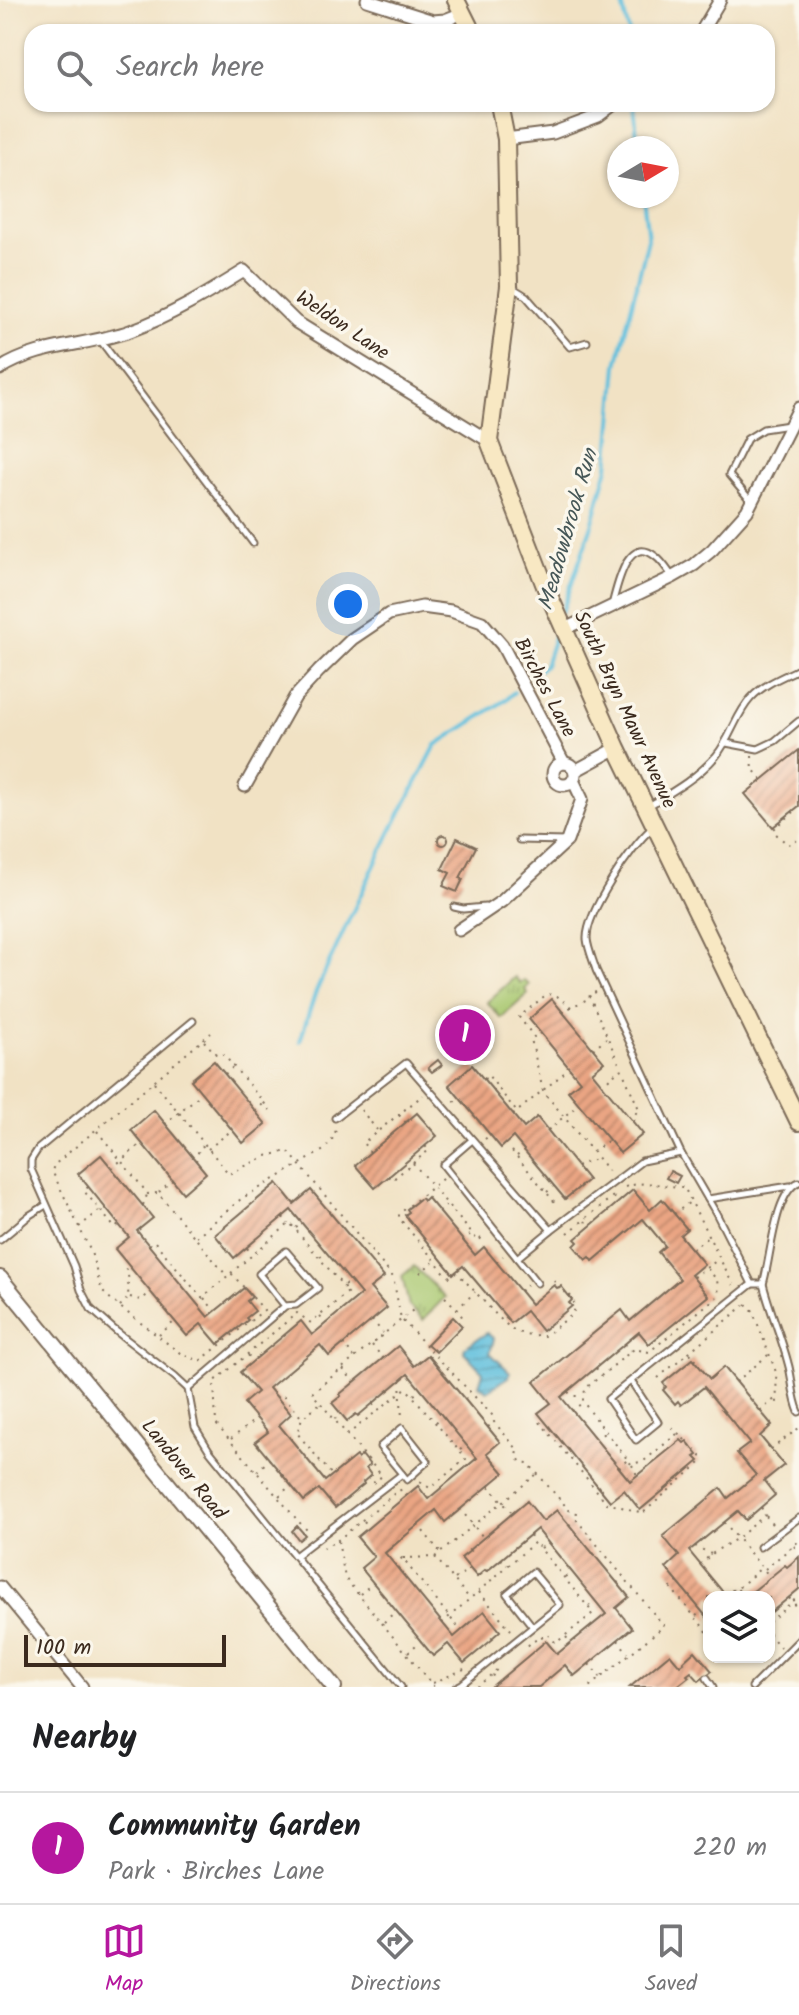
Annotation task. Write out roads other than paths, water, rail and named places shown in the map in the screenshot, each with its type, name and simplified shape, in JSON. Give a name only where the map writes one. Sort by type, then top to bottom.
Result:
[{"type":"main road","name":"South Bryn Mawr Avenue","points":[[501,112],[506,139],[509,286],[489,441],[545,586],[617,748],[799,1122]]},
{"type":"street","points":[[367,0],[433,21],[445,20],[460,7]]},
{"type":"street","points":[[706,24],[720,0]]},
{"type":"street","points":[[506,139],[553,133],[603,112]]},
{"type":"street","name":"Weldon Lane","points":[[0,369],[35,354],[128,332],[188,306],[244,271],[296,322],[489,441]]},
{"type":"street","points":[[564,626],[673,577],[712,550],[747,511],[799,408]]},
{"type":"street","name":"Birches Lane","points":[[245,786],[295,697],[319,671],[352,639],[389,614],[422,607],[451,611],[482,622],[502,645],[564,763],[572,767],[574,776],[564,785],[556,781],[554,772],[555,767],[564,763]]},
{"type":"street","points":[[459,930],[494,906],[567,841],[582,799],[574,776],[617,748]]},
{"type":"street","name":"Landover Road","points":[[0,1278],[334,1687]]},
{"type":"street","points":[[0,1587],[82,1687]]},
{"type":"lane","points":[[509,286],[526,296],[570,347],[587,342]]},
{"type":"lane","points":[[100,339],[253,543]]},
{"type":"lane","points":[[752,501],[729,475],[747,439],[763,429],[790,425]]},
{"type":"lane","points":[[611,607],[625,564],[639,551],[652,554],[673,577]]},
{"type":"lane","points":[[646,807],[684,785],[715,758],[751,698],[768,684],[799,669]]},
{"type":"lane","points":[[726,743],[758,749],[775,741],[799,721]]},
{"type":"lane","points":[[655,826],[637,843],[599,903],[587,939],[596,970],[681,1153],[752,1284]]},
{"type":"lane","points":[[519,840],[567,841]]},
{"type":"lane","points":[[454,907],[473,909],[494,906]]},
{"type":"lane","points":[[193,1021],[38,1149],[31,1160],[31,1169],[91,1309],[188,1389],[195,1427],[202,1439],[401,1687]]},
{"type":"lane","points":[[335,1118],[406,1063],[551,1230]]},
{"type":"lane","points":[[472,1140],[443,1165],[537,1283]]},
{"type":"lane","points":[[517,1258],[642,1161],[681,1153]]},
{"type":"lane","points":[[708,1199],[799,1182]]},
{"type":"lane","points":[[791,1185],[781,1203],[763,1284],[789,1364],[794,1402],[799,1412]]},
{"type":"lane","points":[[0,1240],[46,1205]]},
{"type":"lane","points":[[188,1389],[285,1306],[296,1305],[318,1288],[286,1251],[259,1274],[285,1306]]},
{"type":"lane","points":[[631,1381],[658,1422],[636,1440],[608,1399],[752,1284],[763,1284]]},
{"type":"lane","points":[[402,1428],[428,1461],[407,1480],[402,1474],[380,1447],[402,1428]]},
{"type":"lane","points":[[295,1556],[402,1474]]},
{"type":"lane","points":[[760,1547],[799,1518]]},
{"type":"lane","points":[[456,1687],[533,1627],[560,1605],[533,1572],[507,1594],[533,1627]]},
{"type":"lane","points":[[752,1687],[799,1640]]},
{"type":"lane","points":[[707,1678],[713,1687]]},
{"type":"water","points":[[487,1333],[494,1339],[490,1353],[510,1372],[509,1377],[487,1391],[479,1385],[483,1372],[464,1352],[465,1347]]},
{"type":"waterway","name":"Meadowbrook Run","points":[[621,0],[627,24]]},
{"type":"waterway","name":"Meadowbrook Run","points":[[635,112],[637,136]]},
{"type":"waterway","name":"Meadowbrook Run","points":[[562,612],[608,467],[617,365],[648,239],[644,208]]},
{"type":"waterway","name":"Meadowbrook Run","points":[[531,677],[545,665],[557,628]]},
{"type":"waterway","name":"Meadowbrook Run","points":[[300,1041],[315,994],[346,926],[436,745],[514,692]]},
{"type":"place","name":"Community Garden","points":[[465,1035]]}]
